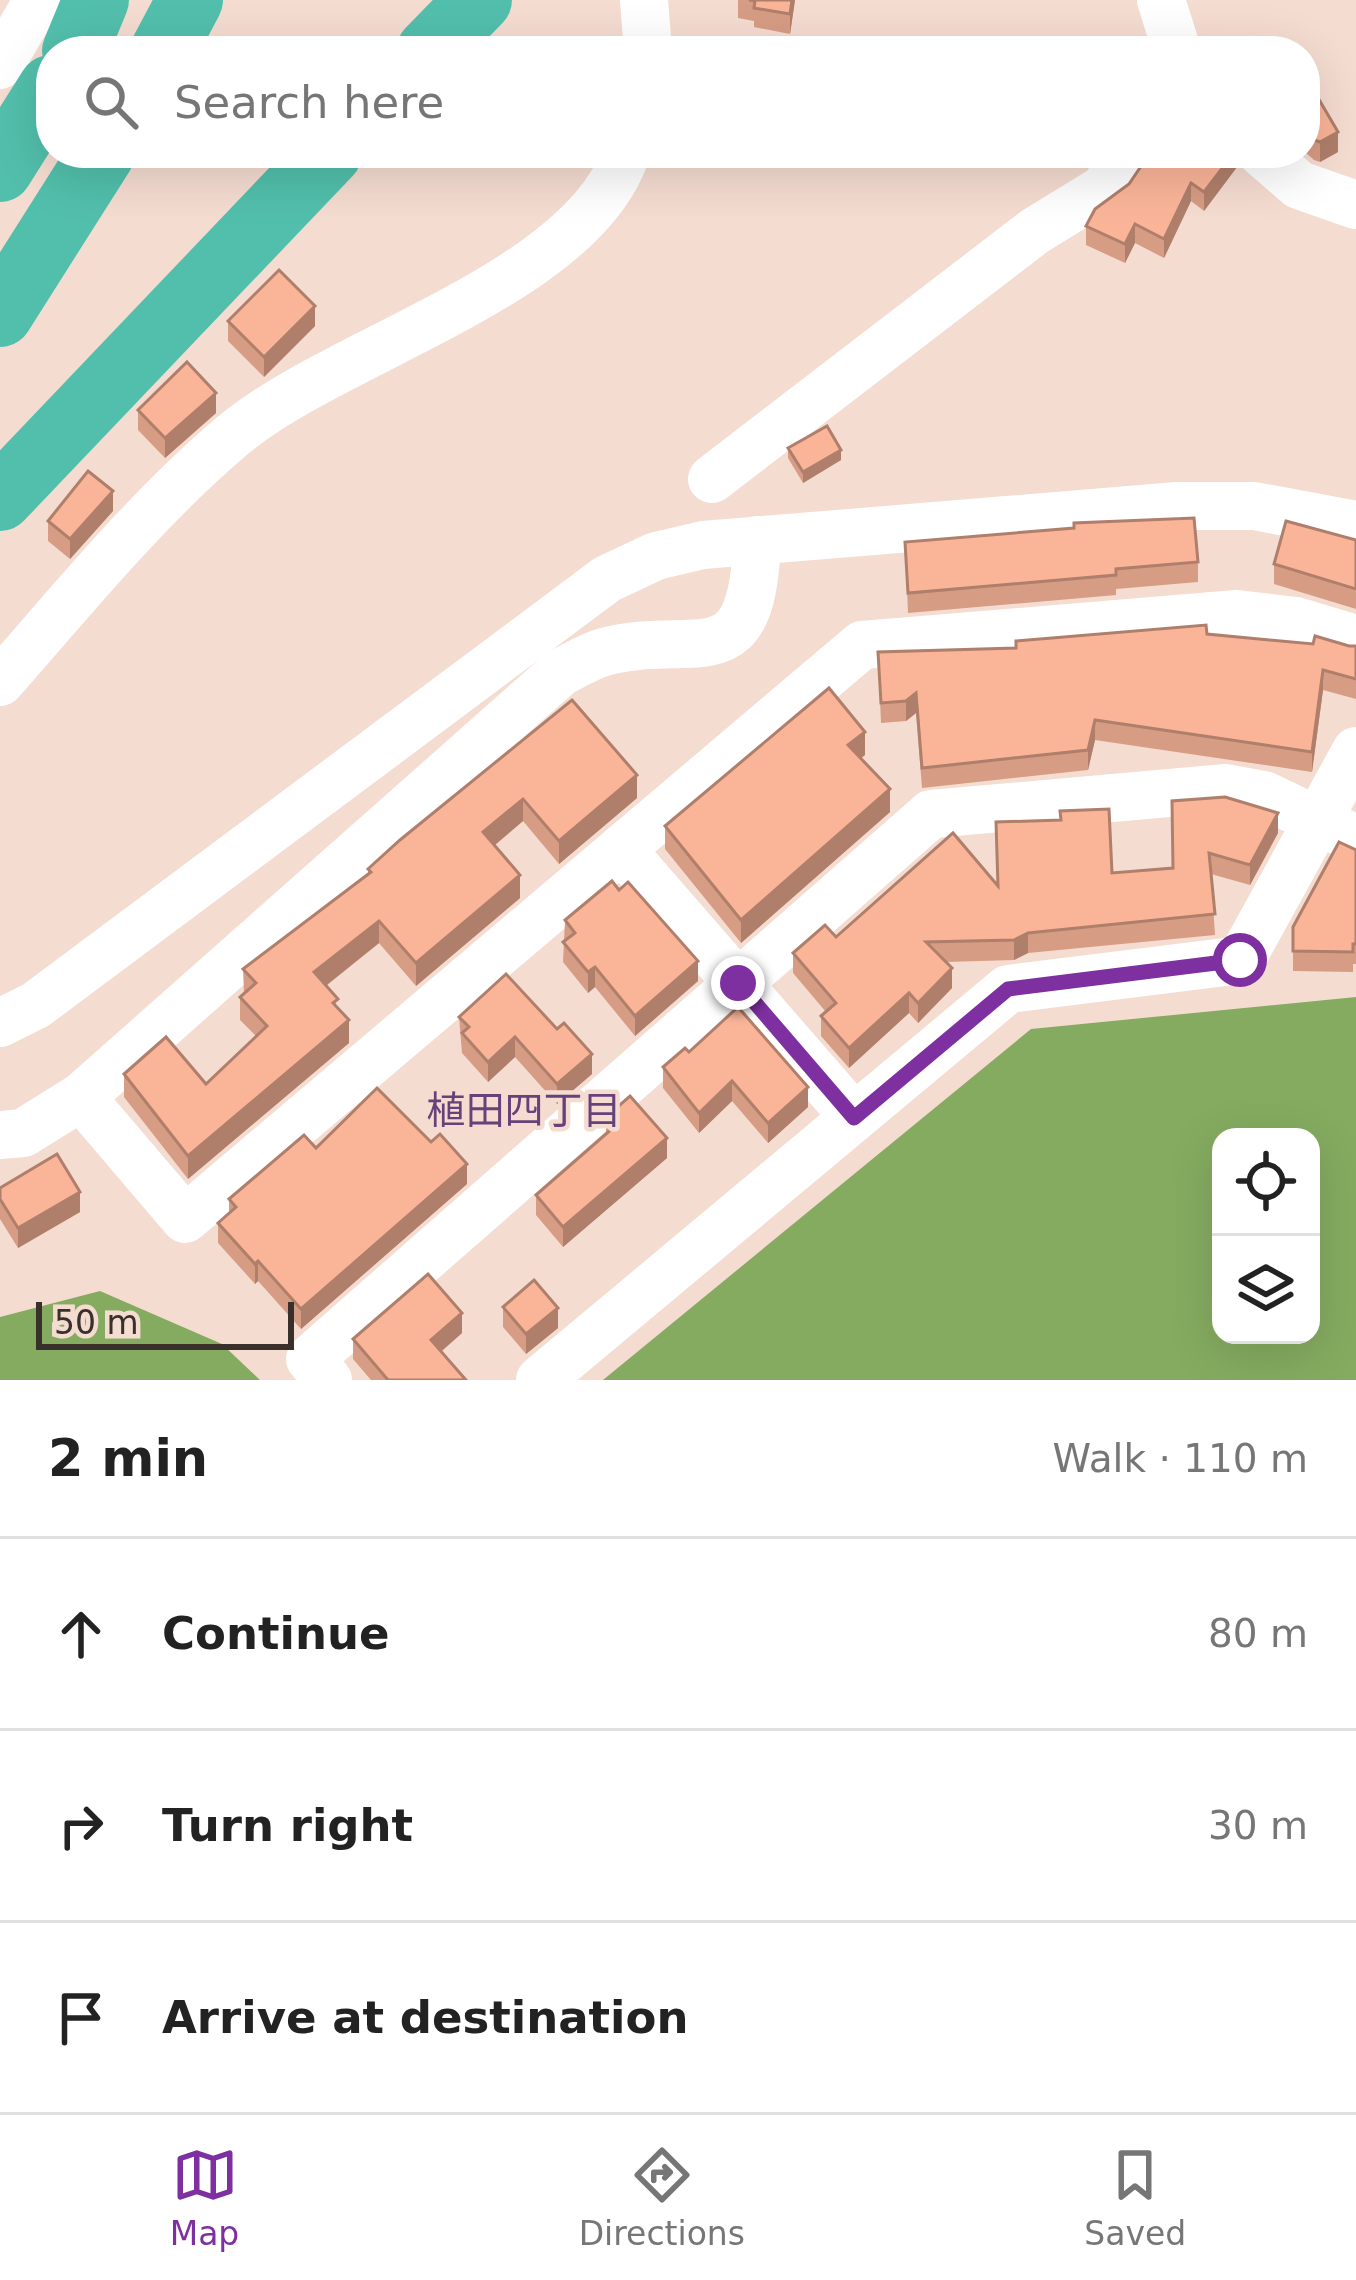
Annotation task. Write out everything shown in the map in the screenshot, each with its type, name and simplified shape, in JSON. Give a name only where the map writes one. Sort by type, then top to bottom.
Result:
[{"type":"highway","points":[[81,36],[95,0]]},
{"type":"highway","points":[[171,36],[190,0]]},
{"type":"highway","points":[[443,36],[478,0]]},
{"type":"highway","points":[[0,169],[36,112]]},
{"type":"highway","points":[[0,314],[92,168]]},
{"type":"highway","points":[[0,498],[315,168]]},
{"type":"street","points":[[0,65],[38,0]]},
{"type":"street","points":[[644,0],[647,36]]},
{"type":"street","points":[[1161,0],[1172,36]]},
{"type":"street","points":[[0,682],[135,528],[235,433],[339,369],[462,306],[561,242],[622,168]]},
{"type":"street","points":[[712,479],[1035,231],[1106,188],[1117,168]]},
{"type":"street","points":[[1279,168],[1299,185],[1356,205]]},
{"type":"street","points":[[0,1023],[36,1005],[607,579],[656,556],[757,540],[1178,506],[1254,506],[1356,525]]},
{"type":"street","points":[[0,1135],[22,1133],[81,1097],[561,672],[605,652],[704,646],[738,626],[755,588],[757,540]]},
{"type":"street","points":[[81,1097],[184,1219],[862,645],[1237,614],[1296,621],[1356,639]]},
{"type":"street","points":[[540,1380],[1008,989],[1240,960],[1337,830],[1356,751]]},
{"type":"street","points":[[328,1380],[310,1359],[931,814],[1226,788],[1264,794],[1337,830]]},
{"type":"street","points":[[622,849],[854,1118]]},
{"type":"green space","points":[[1356,997],[1356,1380],[603,1380],[1031,1029]]},
{"type":"green space","points":[[100,1291],[222,1344],[260,1380],[0,1380],[0,1317]]},
{"type":"building","points":[[749,0],[792,0],[790,14],[754,8],[755,1]]},
{"type":"building","points":[[1320,101],[1338,132],[1320,142]]},
{"type":"building","points":[[1140,168],[1222,168],[1204,192],[1191,183],[1164,239],[1135,224],[1125,244],[1086,226],[1095,209],[1129,184]]},
{"type":"building","points":[[279,270],[315,306],[264,357],[228,321]]},
{"type":"building","points":[[187,362],[216,393],[165,438],[138,410]]},
{"type":"building","points":[[827,426],[841,450],[803,472],[788,448]]},
{"type":"building","points":[[88,471],[113,491],[70,539],[48,521]]},
{"type":"building","points":[[1194,518],[1198,562],[1116,569],[1116,575],[908,593],[905,542],[1074,528],[1074,523]]},
{"type":"building","points":[[1286,521],[1356,540],[1356,589],[1274,564]]},
{"type":"building","points":[[1206,625],[1207,634],[1313,644],[1315,636],[1356,646],[1356,679],[1323,670],[1312,752],[1095,720],[1088,750],[922,768],[916,693],[906,701],[881,703],[878,652],[1016,648],[1016,641]]},
{"type":"building","points":[[829,688],[865,732],[848,745],[890,789],[741,920],[665,826]]},
{"type":"building","points":[[572,700],[637,775],[559,841],[523,799],[483,832],[520,875],[416,963],[379,921],[314,972],[349,1020],[188,1156],[124,1074],[166,1037],[206,1084],[267,1026],[240,997],[256,983],[243,969],[371,872],[368,869],[400,840]]},
{"type":"building","points":[[1225,797],[1278,813],[1250,865],[1209,853],[1215,914],[1028,933],[1014,940],[926,942],[952,968],[918,1003],[909,993],[849,1048],[821,1016],[836,1003],[793,953],[825,925],[836,937],[953,833],[998,886],[996,822],[1061,820],[1060,811],[1109,809],[1112,873],[1173,868],[1172,801]]},
{"type":"building","points":[[1339,842],[1356,850],[1353,952],[1293,951],[1293,927]]},
{"type":"building","points":[[612,881],[619,890],[628,882],[698,961],[635,1016],[595,967],[588,972],[563,942],[575,933],[565,920]]},
{"type":"building","points":[[506,974],[557,1029],[564,1023],[592,1054],[557,1084],[515,1037],[488,1062],[462,1033],[469,1027],[459,1017]]},
{"type":"building","points":[[738,1007],[808,1087],[768,1123],[732,1081],[699,1113],[663,1067],[685,1048],[689,1052]]},
{"type":"building","points":[[377,1088],[431,1142],[440,1134],[467,1164],[301,1309],[218,1223],[236,1207],[229,1199],[304,1135],[316,1148]]},
{"type":"building","points":[[630,1096],[667,1138],[563,1227],[536,1195],[614,1127],[606,1117]]},
{"type":"building","points":[[57,1154],[80,1192],[18,1228],[0,1199],[0,1188]]},
{"type":"building","points":[[428,1274],[462,1313],[431,1340],[466,1380],[388,1380],[353,1339]]},
{"type":"building","points":[[534,1280],[558,1308],[526,1334],[503,1307]]},
{"type":"district","name":"植田四丁目","points":[[524,1110]]},
{"type":"route","points":[[738,983],[854,1118],[1008,989],[1240,960]]}]
